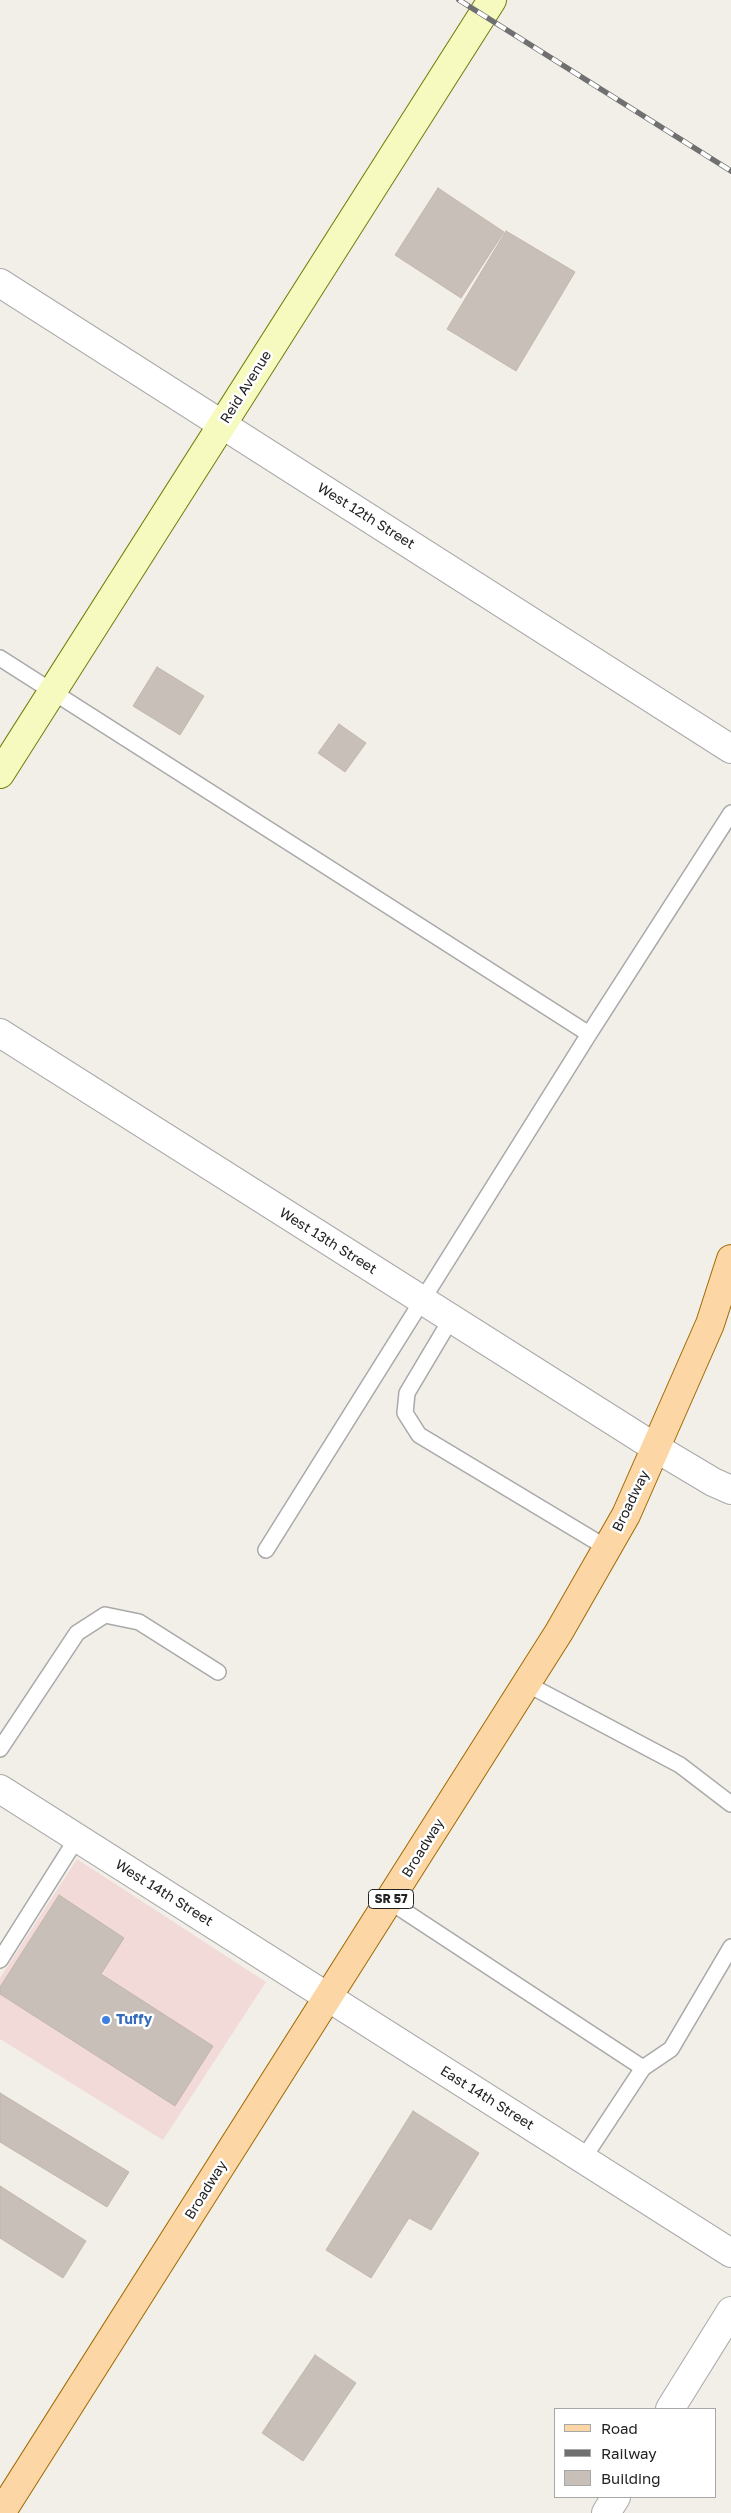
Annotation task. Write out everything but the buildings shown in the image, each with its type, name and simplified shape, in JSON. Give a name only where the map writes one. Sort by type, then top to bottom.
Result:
[{"type":"main road","name":"Broadway","points":[[1,2513],[559,1632],[626,1515],[710,1324],[731,1259]]},
{"type":"street","name":"Reid Avenue","points":[[0,774],[492,0]]},
{"type":"street","name":"West 12th Street","points":[[0,283],[731,749]]},
{"type":"street","name":"West 13th Street","points":[[0,1033],[656,1448],[713,1482],[731,1490]]},
{"type":"street","name":"West 14th Street","points":[[0,1789],[328,1997]]},
{"type":"street","name":"East 14th Street","points":[[328,1997],[731,2253]]},
{"type":"street","points":[[671,2408],[731,2311]]},
{"type":"street","points":[[606,2513],[615,2498]]},
{"type":"lane","points":[[0,658],[589,1034]]},
{"type":"lane","points":[[266,1550],[589,1034],[731,813]]},
{"type":"lane","points":[[451,1319],[407,1392],[405,1413],[419,1434],[607,1548]]},
{"type":"lane","points":[[0,1749],[76,1634],[105,1615],[139,1622],[218,1672]]},
{"type":"lane","points":[[527,1684],[680,1765],[731,1804]]},
{"type":"lane","points":[[0,1960],[77,1838]]},
{"type":"lane","points":[[389,1901],[643,2068]]},
{"type":"lane","points":[[583,2159],[643,2068],[671,2049],[731,1947]]},
{"type":"shaded area","points":[[77,1859],[266,1982],[163,2140],[0,2039],[0,1978]]},
{"type":"railway","points":[[459,0],[731,171]]},
{"type":"place","name":"Tuffy","points":[[106,2020]]}]
